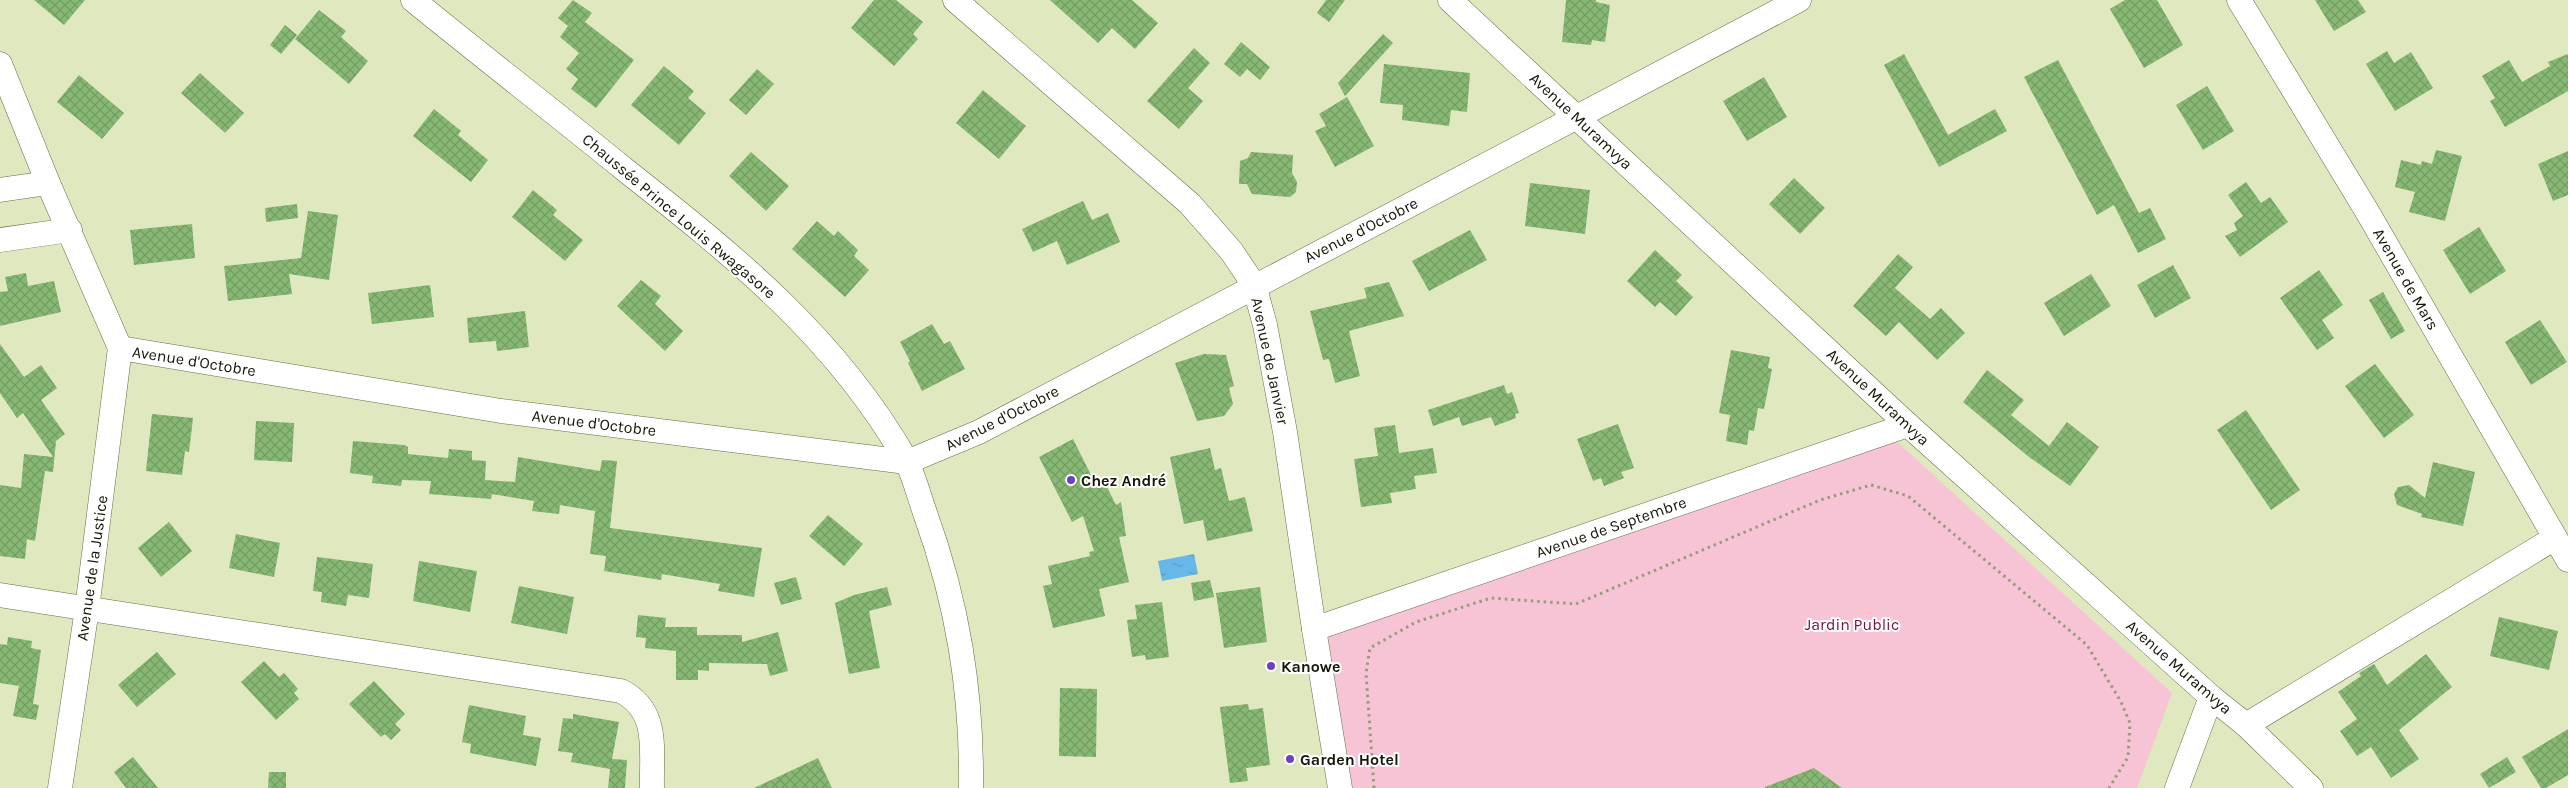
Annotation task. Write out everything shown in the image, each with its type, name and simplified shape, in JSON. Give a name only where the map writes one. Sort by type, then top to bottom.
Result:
[{"type":"street","name":"Chaussée Prince Louis Rwagasore","points":[[413,0],[686,217],[768,288],[823,344],[861,393],[907,462],[940,552],[954,608],[966,675],[971,749],[970,788]]},
{"type":"street","name":"Avenue de Janvier","points":[[954,0],[1190,204],[1232,252],[1254,286],[1266,325],[1285,432],[1340,788]]},
{"type":"street","name":"Avenue Muramvya","points":[[1450,0],[1908,425],[2211,697],[2246,725],[2311,788]]},
{"type":"street","name":"Avenue d'Octobre","points":[[120,348],[501,411],[907,462],[979,432],[1799,0]]},
{"type":"street","name":"Avenue de Mars","points":[[2239,0],[2368,213],[2568,560]]},
{"type":"street","points":[[0,64],[48,183],[120,348]]},
{"type":"street","points":[[0,190],[48,183]]},
{"type":"street","points":[[0,240],[70,230]]},
{"type":"street","name":"Avenue de la Justice","points":[[60,788],[87,609],[120,348]]},
{"type":"street","name":"Avenue de Septembre","points":[[1314,629],[1908,425]]},
{"type":"street","points":[[2246,725],[2555,538]]},
{"type":"street","points":[[0,595],[621,691],[634,697],[643,707],[649,721],[652,788]]},
{"type":"street","points":[[2177,788],[2211,697]]},
{"type":"path","points":[[1374,788],[1366,673],[1370,648],[1416,622],[1492,598],[1576,604],[1820,500],[1871,485],[1908,496],[2087,645],[2121,702],[2130,723],[2128,757],[2109,788]]},
{"type":"green space","name":"Jardin Public","points":[[1893,438],[2172,693],[2137,788],[1351,788],[1323,631]]},
{"type":"water","points":[[1194,554],[1198,574],[1162,581],[1158,561]]},
{"type":"building","points":[[34,0],[85,0],[64,25]]},
{"type":"building","points":[[573,0],[592,13],[585,22],[634,60],[596,108],[571,89],[578,79],[566,69],[579,53],[560,37],[568,26],[558,18]]},
{"type":"building","points":[[874,0],[896,0],[923,22],[913,34],[918,39],[894,66],[851,28]]},
{"type":"building","points":[[1050,0],[1132,0],[1158,23],[1135,49],[1112,28],[1098,43]]},
{"type":"building","points":[[1326,0],[1345,0],[1329,22],[1317,13]]},
{"type":"building","points":[[1566,0],[1596,0],[1596,2],[1610,5],[1605,42],[1592,40],[1591,45],[1562,42]]},
{"type":"building","points":[[2125,0],[2157,0],[2183,45],[2144,68],[2110,9]]},
{"type":"building","points":[[2315,0],[2358,0],[2366,12],[2334,31]]},
{"type":"building","points":[[319,10],[346,31],[341,37],[368,61],[349,84],[295,39]]},
{"type":"building","points":[[285,25],[297,35],[281,54],[270,45]]},
{"type":"building","points":[[1383,34],[1393,43],[1345,96],[1338,83]]},
{"type":"building","points":[[1241,42],[1270,67],[1260,80],[1247,69],[1240,77],[1224,64]]},
{"type":"building","points":[[1194,48],[1210,63],[1188,88],[1203,101],[1179,129],[1147,101]]},
{"type":"building","points":[[2387,51],[2394,63],[2411,52],[2433,88],[2395,111],[2366,64]]},
{"type":"building","points":[[1904,54],[1948,135],[1995,109],[2007,131],[1939,167],[1884,65]]},
{"type":"building","points":[[2568,54],[2568,91],[2505,127],[2490,101],[2495,98],[2482,76],[2509,60],[2522,82],[2550,66],[2548,62]]},
{"type":"building","points":[[2058,60],[2139,213],[2150,208],[2166,239],[2138,253],[2114,205],[2097,215],[2024,77]]},
{"type":"building","points":[[1384,64],[1470,73],[1467,112],[1451,110],[1449,126],[1402,120],[1403,105],[1380,103]]},
{"type":"building","points":[[664,66],[694,91],[688,98],[706,113],[679,145],[631,105]]},
{"type":"building","points":[[757,69],[774,84],[746,115],[729,100]]},
{"type":"building","points":[[200,73],[244,113],[225,133],[181,93]]},
{"type":"building","points":[[79,75],[124,113],[102,139],[57,102]]},
{"type":"building","points":[[1764,77],[1787,117],[1747,141],[1723,101]]},
{"type":"building","points":[[2207,86],[2234,131],[2203,150],[2176,105]]},
{"type":"building","points":[[983,90],[1026,126],[999,159],[956,123]]},
{"type":"building","points":[[1347,97],[1374,146],[1335,167],[1315,131],[1326,126],[1319,114]]},
{"type":"building","points":[[434,109],[461,131],[458,135],[488,160],[471,182],[413,136]]},
{"type":"building","points":[[2436,150],[2462,156],[2445,221],[2409,212],[2415,192],[2395,187],[2401,160],[2421,165],[2422,161],[2432,164]]},
{"type":"building","points":[[2568,151],[2568,195],[2553,201],[2538,164]]},
{"type":"building","points":[[751,152],[789,186],[766,211],[729,176]]},
{"type":"building","points":[[1251,152],[1293,155],[1292,173],[1297,182],[1296,192],[1290,197],[1252,194],[1247,184],[1239,184],[1240,161],[1248,158]]},
{"type":"building","points":[[1794,178],[1825,208],[1800,234],[1769,204]]},
{"type":"building","points":[[2246,182],[2261,203],[2270,197],[2288,222],[2240,257],[2225,236],[2237,230],[2234,223],[2243,216],[2228,195]]},
{"type":"building","points":[[1530,183],[1590,190],[1585,234],[1525,226]]},
{"type":"building","points":[[533,190],[557,210],[553,215],[583,240],[565,261],[512,217]]},
{"type":"building","points":[[1083,201],[1092,220],[1108,213],[1120,242],[1067,265],[1057,241],[1033,252],[1022,229]]},
{"type":"building","points":[[297,204],[298,218],[266,222],[265,208]]},
{"type":"building","points":[[308,211],[338,215],[329,280],[289,274],[292,294],[228,301],[224,266],[301,258]]},
{"type":"building","points":[[817,221],[834,236],[838,231],[858,250],[854,256],[869,270],[845,297],[792,249]]},
{"type":"building","points":[[192,224],[195,258],[134,265],[130,230]]},
{"type":"building","points":[[2479,227],[2506,271],[2470,294],[2443,250]]},
{"type":"building","points":[[1470,230],[1487,260],[1429,291],[1412,261]]},
{"type":"building","points":[[1655,250],[1682,275],[1676,281],[1693,297],[1676,316],[1660,302],[1655,307],[1627,281]]},
{"type":"building","points":[[1898,254],[1913,267],[1895,288],[1930,319],[1941,308],[1965,333],[1937,360],[1899,322],[1886,336],[1853,306]]},
{"type":"building","points":[[2173,265],[2191,298],[2155,318],[2137,285]]},
{"type":"building","points":[[2319,270],[2343,305],[2322,320],[2334,338],[2317,350],[2280,298]]},
{"type":"building","points":[[26,273],[28,286],[54,281],[61,312],[0,326],[0,292],[8,291],[5,277]]},
{"type":"building","points":[[2091,274],[2111,306],[2064,336],[2044,303]]},
{"type":"building","points":[[641,280],[661,296],[655,304],[683,331],[665,351],[617,306]]},
{"type":"building","points":[[1389,282],[1404,316],[1349,331],[1360,376],[1335,383],[1329,359],[1323,360],[1310,311],[1367,298],[1364,288]]},
{"type":"building","points":[[430,285],[434,317],[372,324],[368,293]]},
{"type":"building","points":[[2383,292],[2405,331],[2391,339],[2369,300]]},
{"type":"building","points":[[525,311],[529,347],[497,351],[496,341],[469,343],[467,318]]},
{"type":"building","points":[[2540,320],[2567,362],[2531,385],[2505,342]]},
{"type":"building","points":[[932,324],[944,344],[950,341],[965,369],[922,391],[900,342]]},
{"type":"building","points":[[0,344],[24,377],[41,365],[57,388],[41,400],[65,434],[56,441],[53,472],[45,471],[35,541],[27,539],[25,559],[0,556],[0,485],[21,488],[24,454],[53,457],[23,413],[17,418],[0,393]]},
{"type":"building","points":[[1731,350],[1770,357],[1768,368],[1772,369],[1764,409],[1758,408],[1754,431],[1749,430],[1747,445],[1726,441],[1730,415],[1719,413]]},
{"type":"building","points":[[1204,354],[1226,355],[1234,386],[1229,388],[1233,404],[1224,416],[1197,421],[1175,363]]},
{"type":"building","points":[[2375,364],[2414,415],[2384,438],[2345,386]]},
{"type":"building","points":[[1987,370],[2024,400],[2011,415],[2049,446],[2067,422],[2099,447],[2070,486],[2029,457],[1963,402]]},
{"type":"building","points":[[1504,385],[1507,394],[1512,392],[1519,413],[1515,414],[1516,418],[1495,426],[1491,417],[1462,426],[1459,417],[1433,426],[1428,410]]},
{"type":"building","points":[[2246,410],[2300,490],[2271,510],[2217,430]]},
{"type":"building","points":[[152,414],[193,418],[189,452],[185,451],[182,475],[146,471]]},
{"type":"building","points":[[256,421],[294,423],[292,462],[254,460]]},
{"type":"building","points":[[1618,424],[1634,468],[1621,472],[1624,478],[1604,486],[1601,478],[1593,481],[1577,439]]},
{"type":"building","points":[[1395,425],[1399,453],[1433,448],[1437,473],[1414,476],[1416,489],[1390,493],[1392,503],[1361,507],[1354,459],[1378,456],[1374,428]]},
{"type":"building","points":[[1073,439],[1097,487],[1105,483],[1116,505],[1121,502],[1126,536],[1119,537],[1129,582],[1099,589],[1105,616],[1053,628],[1043,586],[1052,584],[1048,566],[1090,556],[1089,552],[1094,551],[1083,516],[1072,522],[1039,457]]},
{"type":"building","points":[[353,441],[404,445],[408,447],[408,454],[448,458],[449,449],[472,451],[472,460],[486,461],[485,480],[515,482],[518,457],[600,471],[602,460],[617,461],[610,528],[762,548],[754,597],[718,591],[720,584],[662,574],[661,580],[604,571],[606,556],[590,554],[595,511],[560,505],[559,514],[532,511],[534,501],[492,494],[491,499],[429,494],[431,481],[402,480],[401,486],[372,483],[373,476],[350,473]]},
{"type":"building","points":[[1210,448],[1215,470],[1221,468],[1229,501],[1245,497],[1253,531],[1207,541],[1203,520],[1184,524],[1170,457]]},
{"type":"building","points":[[2433,462],[2475,472],[2463,526],[2421,517],[2422,514],[2397,505],[2394,494],[2398,487],[2409,485],[2425,498]]},
{"type":"building","points":[[828,515],[863,544],[844,566],[809,536]]},
{"type":"building","points":[[169,522],[192,551],[161,577],[138,548]]},
{"type":"building","points":[[236,534],[280,543],[274,577],[229,568]]},
{"type":"building","points":[[317,557],[373,564],[369,598],[348,595],[346,606],[321,602],[322,592],[313,591]]},
{"type":"building","points":[[419,561],[477,571],[470,612],[413,601]]},
{"type":"building","points":[[796,577],[802,599],[781,605],[774,583]]},
{"type":"building","points":[[1210,580],[1214,597],[1194,601],[1191,583]]},
{"type":"building","points":[[519,586],[574,597],[567,634],[511,623]]},
{"type":"building","points":[[887,587],[892,605],[869,611],[880,668],[849,674],[835,603],[854,595]]},
{"type":"building","points":[[1260,587],[1267,642],[1224,648],[1216,593]]},
{"type":"building","points":[[1162,602],[1169,657],[1146,660],[1145,655],[1132,657],[1127,620],[1137,619],[1135,605]]},
{"type":"building","points":[[638,615],[666,618],[665,627],[697,627],[697,635],[742,635],[742,642],[778,632],[788,671],[770,676],[767,664],[709,663],[709,671],[698,670],[698,680],[676,680],[676,651],[645,648],[646,638],[636,637]]},
{"type":"building","points":[[2499,617],[2558,631],[2549,670],[2490,656]]},
{"type":"building","points":[[8,637],[32,641],[31,648],[41,650],[33,704],[39,705],[36,720],[13,716],[19,686],[0,683],[0,644],[7,645]]},
{"type":"building","points":[[157,652],[176,674],[137,707],[118,685]]},
{"type":"building","points":[[2426,654],[2452,687],[2399,730],[2419,759],[2391,778],[2371,747],[2357,756],[2340,731],[2357,719],[2338,692],[2361,676],[2359,673],[2374,664],[2387,685]]},
{"type":"building","points":[[264,661],[279,677],[284,673],[298,689],[294,693],[299,699],[276,720],[241,682]]},
{"type":"building","points":[[374,681],[405,714],[395,724],[401,730],[391,740],[385,734],[381,737],[349,704]]},
{"type":"building","points":[[1060,688],[1097,689],[1096,757],[1059,756]]},
{"type":"building","points":[[1248,704],[1249,710],[1263,708],[1270,765],[1246,768],[1248,781],[1230,783],[1220,707]]},
{"type":"building","points":[[469,705],[526,716],[523,735],[541,738],[536,766],[470,753],[471,744],[462,742]]},
{"type":"building","points":[[573,714],[619,722],[612,759],[627,760],[625,788],[608,788],[610,769],[571,762],[573,753],[558,751],[563,718],[573,719]]},
{"type":"building","points":[[2568,729],[2568,775],[2546,788],[2541,788],[2522,757]]},
{"type":"building","points":[[133,757],[158,788],[126,788],[114,772]]},
{"type":"building","points":[[2507,757],[2516,772],[2489,788],[2480,774]]},
{"type":"building","points":[[818,758],[832,788],[754,788]]},
{"type":"building","points":[[1814,768],[1842,788],[1765,788],[1765,787]]},
{"type":"building","points":[[269,772],[286,772],[286,788],[268,788]]},
{"type":"place","name":"Chez André","points":[[1071,480]]},
{"type":"place","name":"Kanowe","points":[[1271,666]]},
{"type":"place","name":"Garden Hotel","points":[[1290,759]]}]
